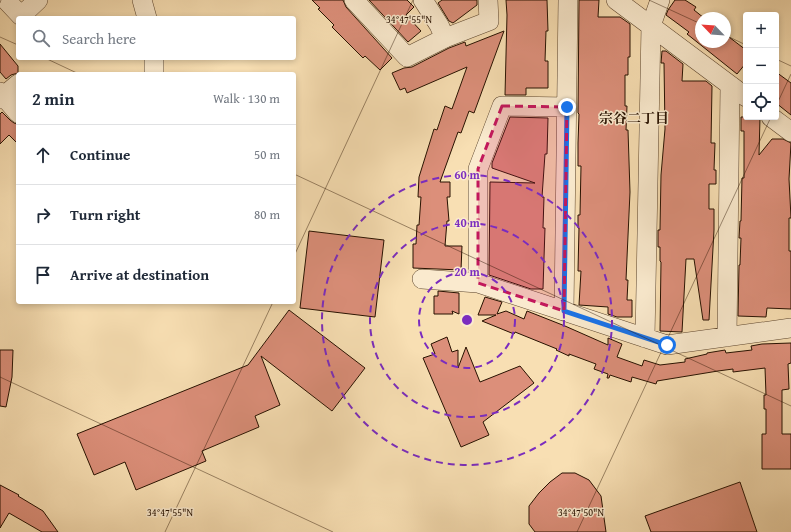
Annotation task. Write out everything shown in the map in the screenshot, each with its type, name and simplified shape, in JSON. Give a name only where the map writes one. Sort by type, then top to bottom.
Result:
[{"type":"street","points":[[6,0],[21,16],[38,0]]},
{"type":"street","points":[[142,0],[146,16]]},
{"type":"street","points":[[354,0],[407,57],[445,38],[489,21],[488,0]]},
{"type":"street","points":[[423,0],[439,25],[445,38]]},
{"type":"street","points":[[564,311],[568,0]]},
{"type":"street","points":[[616,0],[743,95]]},
{"type":"street","points":[[645,338],[651,26],[660,0]]},
{"type":"street","points":[[154,60],[154,72]]},
{"type":"street","points":[[16,85],[1,96],[16,111]]},
{"type":"street","points":[[727,337],[730,85]]},
{"type":"street","points":[[478,283],[478,169],[502,106],[567,107]]},
{"type":"street","points":[[775,120],[791,132]]},
{"type":"street","points":[[422,279],[478,283],[667,345],[791,328]]},
{"type":"highlighted area","points":[[502,106],[567,107],[564,311],[478,283],[478,169]]},
{"type":"building","points":[[312,0],[343,0],[346,7],[392,58],[380,70],[365,56],[363,58],[332,27],[334,25],[318,9],[320,8]]},
{"type":"building","points":[[369,0],[407,0],[414,7],[406,15],[421,31],[408,42]]},
{"type":"building","points":[[442,0],[477,0],[477,5],[453,23],[449,21],[438,3]]},
{"type":"building","points":[[506,0],[547,0],[548,31],[546,31],[545,61],[548,61],[548,88],[526,88],[526,95],[505,95]]},
{"type":"building","points":[[579,0],[599,0],[598,17],[620,17],[630,24],[630,57],[628,57],[628,75],[625,75],[625,106],[627,106],[626,130],[628,130],[630,192],[626,280],[628,280],[627,300],[632,300],[632,317],[617,317],[608,314],[608,307],[579,305],[581,271],[578,271],[578,215],[580,215],[581,166],[578,166]]},
{"type":"building","points":[[675,0],[685,0],[696,7],[694,10],[696,12],[695,12],[695,40],[687,34],[689,32],[666,15]]},
{"type":"building","points":[[504,31],[474,113],[469,111],[461,133],[458,132],[440,182],[450,182],[450,197],[447,197],[449,221],[447,221],[445,246],[462,246],[461,270],[413,268],[413,244],[416,244],[421,197],[418,197],[419,177],[434,129],[437,130],[445,106],[452,109],[467,67],[407,93],[405,88],[400,90],[392,73],[404,68],[412,67],[449,48],[465,42],[466,46]]},
{"type":"building","points":[[731,39],[743,48],[743,67],[737,74],[704,48],[731,48]]},
{"type":"building","points":[[0,44],[18,66],[18,72],[6,79],[0,72]]},
{"type":"building","points":[[662,51],[666,51],[683,64],[682,81],[706,81],[712,86],[711,143],[715,143],[714,170],[716,170],[716,184],[709,184],[709,209],[714,209],[714,230],[709,320],[703,320],[694,259],[686,259],[682,332],[660,331],[661,262],[660,247],[658,247],[658,230],[660,230],[661,175],[665,129],[664,63],[661,63]]},
{"type":"building","points":[[779,74],[791,83],[791,115],[779,105]]},
{"type":"building","points":[[2,112],[16,124],[16,142],[9,135],[0,144],[0,114]]},
{"type":"building","points":[[510,117],[548,118],[547,154],[545,154],[542,197],[544,197],[543,228],[545,228],[543,289],[531,289],[489,275],[490,182],[535,183],[492,168],[492,163]]},
{"type":"building","points":[[741,117],[743,117],[743,120],[760,120],[759,155],[772,139],[783,139],[791,143],[789,179],[791,218],[789,218],[789,251],[791,251],[791,309],[767,308],[766,317],[738,316],[741,238],[739,238],[742,178],[744,178],[744,131],[741,131]]},
{"type":"building","points":[[309,231],[384,240],[375,317],[300,308]]},
{"type":"building","points":[[438,291],[459,293],[459,314],[452,311],[453,314],[434,314],[434,296],[438,296]]},
{"type":"building","points":[[485,297],[502,302],[497,314],[506,311],[524,319],[527,311],[608,345],[608,338],[622,344],[617,357],[642,366],[644,360],[660,365],[685,362],[685,359],[707,353],[725,350],[726,353],[752,350],[751,346],[762,344],[791,343],[791,363],[788,364],[789,389],[782,390],[782,434],[791,434],[791,469],[762,469],[762,434],[766,434],[766,409],[764,409],[764,395],[766,395],[765,368],[733,372],[733,369],[718,371],[657,381],[656,384],[632,377],[631,382],[610,375],[609,378],[607,378],[608,374],[594,369],[596,364],[569,354],[569,356],[556,350],[557,349],[515,332],[514,334],[482,321],[496,315],[478,315]]},
{"type":"building","points":[[289,310],[365,368],[332,411],[261,356],[280,405],[255,416],[259,427],[202,451],[206,461],[136,490],[125,462],[94,475],[77,434],[248,365]]},
{"type":"building","points":[[447,337],[452,352],[458,350],[458,368],[466,347],[480,382],[520,366],[534,383],[483,422],[489,435],[461,447],[423,358],[435,354],[431,344]]},
{"type":"building","points":[[0,350],[13,350],[12,377],[6,407],[0,406]]},
{"type":"building","points":[[562,473],[575,473],[589,480],[601,496],[606,532],[535,532],[529,524],[529,506],[550,482]]},
{"type":"building","points":[[740,482],[757,532],[651,532],[645,516]]},
{"type":"building","points":[[0,485],[19,495],[18,496],[43,511],[58,532],[42,532],[9,513],[0,528]]},
{"type":"district","name":"宗谷二丁目","points":[[634,118]]},
{"type":"route","points":[[567,107],[564,311],[667,345]]}]
